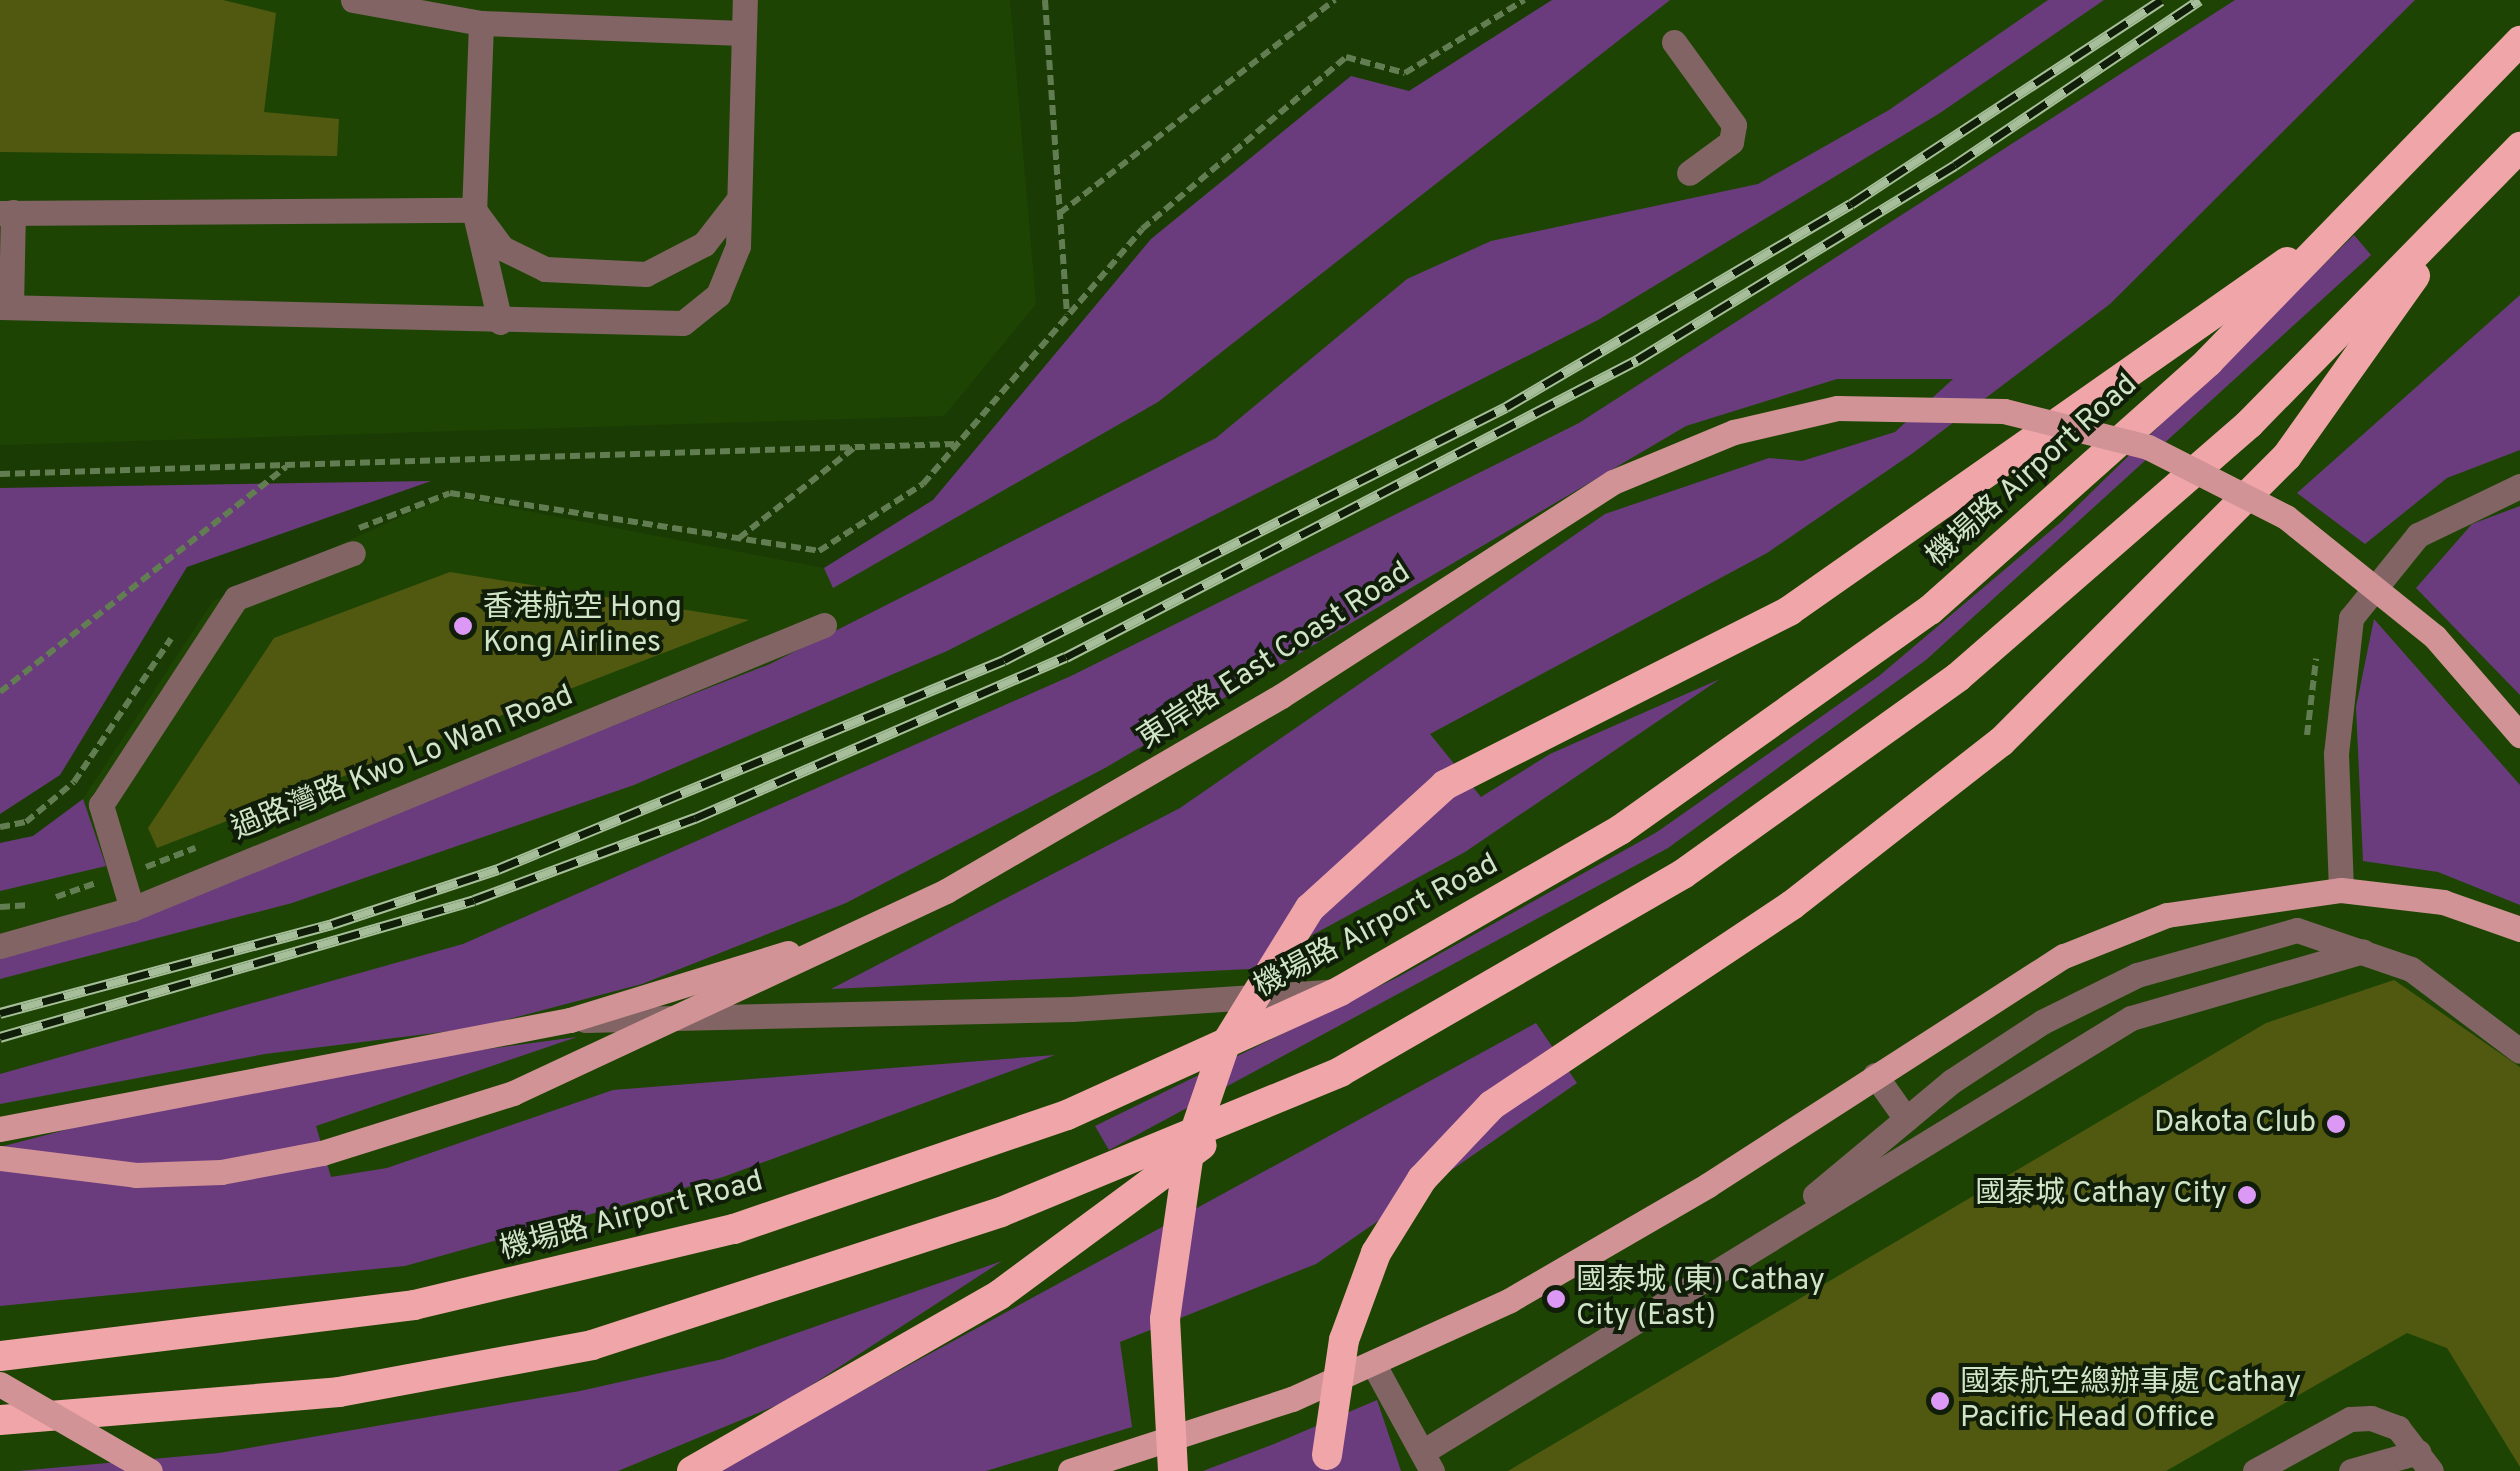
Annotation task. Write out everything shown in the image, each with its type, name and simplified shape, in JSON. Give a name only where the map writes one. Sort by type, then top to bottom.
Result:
[{"type":"highway","name":"機場路 Airport Road","points":[[0,1356],[304,1324],[630,1258],[980,1148],[1340,991],[1620,830],[1900,632],[2072,489],[2348,219],[2520,41]]},
{"type":"highway","points":[[0,1420],[339,1392],[592,1345],[811,1279],[1232,1123],[1492,991],[1684,874],[1958,677],[2249,424],[2520,147]]},
{"type":"highway","points":[[1328,1463],[1340,1358],[1376,1254],[1422,1179],[1492,1105],[1792,905],[2000,742],[2288,456],[2469,200]]},
{"type":"highway","points":[[1173,1471],[1165,1319],[1190,1146],[1224,1047],[1310,908],[1445,784],[1789,611],[2348,219]]},
{"type":"highway","points":[[692,1471],[999,1295],[1232,1123]]},
{"type":"main road","name":"東岸路 East Coast Road","points":[[0,1158],[174,1174],[322,1153],[513,1093],[874,926],[1124,791],[1614,482],[1734,432],[1837,408],[2004,411],[2148,447],[2286,516],[2435,637],[2520,735]]},
{"type":"main road","points":[[1070,1471],[1374,1365],[1601,1251],[2064,956],[2115,935],[2258,896],[2341,890],[2443,902],[2520,929]]},
{"type":"main road","points":[[0,1129],[570,1020],[874,926]]},
{"type":"main road","points":[[0,1384],[150,1471]]},
{"type":"street","points":[[353,0],[481,23],[742,34]]},
{"type":"street","points":[[474,210],[7,213],[5,306],[500,322],[683,323],[718,295],[738,246],[745,0]]},
{"type":"street","points":[[481,23],[474,210],[500,322]]},
{"type":"street","points":[[1674,42],[1734,125],[1731,142],[1689,173]]},
{"type":"street","points":[[474,210],[502,248],[545,269],[646,274],[704,244],[739,200]]},
{"type":"street","points":[[2341,890],[2336,754],[2351,618],[2418,535],[2520,486]]},
{"type":"street","points":[[132,909],[101,804],[236,598],[349,543]]},
{"type":"street","name":"過路灣路 Kwo Lo Wan Road","points":[[0,946],[132,909],[824,625]]},
{"type":"street","points":[[1772,1234],[1906,1119],[2042,1022],[2137,975],[2297,930],[2411,969],[2520,1051]]},
{"type":"street","points":[[1374,1365],[1428,1461],[1772,1234],[2131,1018],[2364,951]]},
{"type":"street","points":[[570,1020],[1092,1008],[1340,991]]},
{"type":"street","points":[[1876,1075],[1906,1119]]},
{"type":"street","points":[[2255,1471],[2350,1419],[2398,1428],[2425,1461]]},
{"type":"street","points":[[2352,1471],[2425,1461]]},
{"type":"path","points":[[1045,0],[1068,315]]},
{"type":"path","points":[[1060,214],[1335,0]]},
{"type":"path","points":[[349,543],[450,493],[819,551],[923,484],[1142,229],[1346,57],[1405,73],[1524,0]]},
{"type":"path","points":[[0,474],[957,444]]},
{"type":"path","points":[[738,538],[855,447]]},
{"type":"path","points":[[0,692],[287,466]]},
{"type":"path","points":[[0,827],[26,822],[74,782],[174,635]]},
{"type":"shaded area","points":[[0,0],[1010,0],[1036,304],[944,416],[0,445]]},
{"type":"shaded area","points":[[1552,0],[2520,0],[2520,1471],[0,1471],[0,843],[33,836],[83,799],[213,601],[448,496],[824,568],[933,500],[1151,239],[1351,76],[1409,91]]},
{"type":"shaded area","points":[[1552,0],[1670,0],[1158,402],[833,588],[824,568],[933,500],[1151,239],[1351,76],[1409,91]]},
{"type":"shaded area","points":[[2048,0],[2104,0],[1940,113],[1598,320],[947,651],[634,785],[292,903],[0,979],[0,948],[246,869],[770,664],[1216,438],[1407,279],[1491,241],[1758,184],[1889,110]]},
{"type":"shaded area","points":[[2235,0],[2415,0],[2110,304],[1913,453],[1767,553],[1430,734],[1481,797],[1550,754],[1720,679],[1465,852],[1250,969],[831,989],[1180,808],[1605,514],[1769,458],[1802,461],[1895,432],[1953,379],[1837,379],[1686,426],[1105,768],[846,903],[642,984],[475,1028],[265,1054],[0,1104],[0,1074],[463,944],[1073,675],[1579,423]]},
{"type":"shaded area","points":[[2354,235],[2371,255],[1926,660],[1668,848],[1109,1150],[1095,1126],[1400,976],[1657,832],[1879,676],[2061,522]]},
{"type":"shaded area","points":[[2520,295],[2520,450],[2447,478],[2365,544],[2297,493]]},
{"type":"shaded area","points":[[431,481],[187,567],[60,775],[0,814],[0,488]]},
{"type":"shaded area","points":[[2520,506],[2520,695],[2416,588],[2472,524]]},
{"type":"shaded area","points":[[2374,619],[2520,785],[2520,905],[2438,872],[2363,861],[2356,707]]},
{"type":"shaded area","points":[[83,799],[106,866],[0,891],[0,843],[33,836]]},
{"type":"shaded area","points":[[1536,1023],[1577,1083],[1316,1264],[1120,1342],[1132,1427],[986,1471],[715,1471]]},
{"type":"shaded area","points":[[577,1037],[316,1126],[331,1177],[387,1168],[613,1090],[1055,1055],[723,1177],[405,1266],[0,1306],[0,1147],[253,1081]]},
{"type":"shaded area","points":[[1002,1261],[787,1401],[618,1471],[18,1471],[219,1453],[580,1391],[723,1359]]},
{"type":"shaded area","points":[[1377,1400],[1401,1471],[1203,1471],[1274,1444]]},
{"type":"building","points":[[0,0],[223,0],[276,13],[264,112],[339,119],[337,156],[0,152]]},
{"type":"building","points":[[450,572],[749,620],[157,848],[148,828],[274,638]]},
{"type":"building","name":"國泰城 Cathay City","points":[[2394,980],[2520,1067],[2520,1467],[2447,1348],[2407,1333],[2166,1471],[1508,1471],[2266,1023]]},
{"type":"railway","points":[[0,1013],[332,924],[498,869],[1004,660],[1506,407],[1851,204],[2161,0]]},
{"type":"railway","points":[[0,1037],[474,900],[695,818],[1066,657],[1637,360],[1955,165],[2200,0]]},
{"type":"place","name":"香港航空 Hong Kong Airlines","points":[[463,626]]},
{"type":"place","name":"Dakota Club","points":[[2336,1124]]},
{"type":"place","name":"國泰城 Cathay City","points":[[2247,1195]]},
{"type":"place","name":"國泰城 (東) Cathay City (East)","points":[[1556,1299]]},
{"type":"place","name":"國泰航空總辦事處 Cathay Pacific Head Office","points":[[1940,1401]]}]
